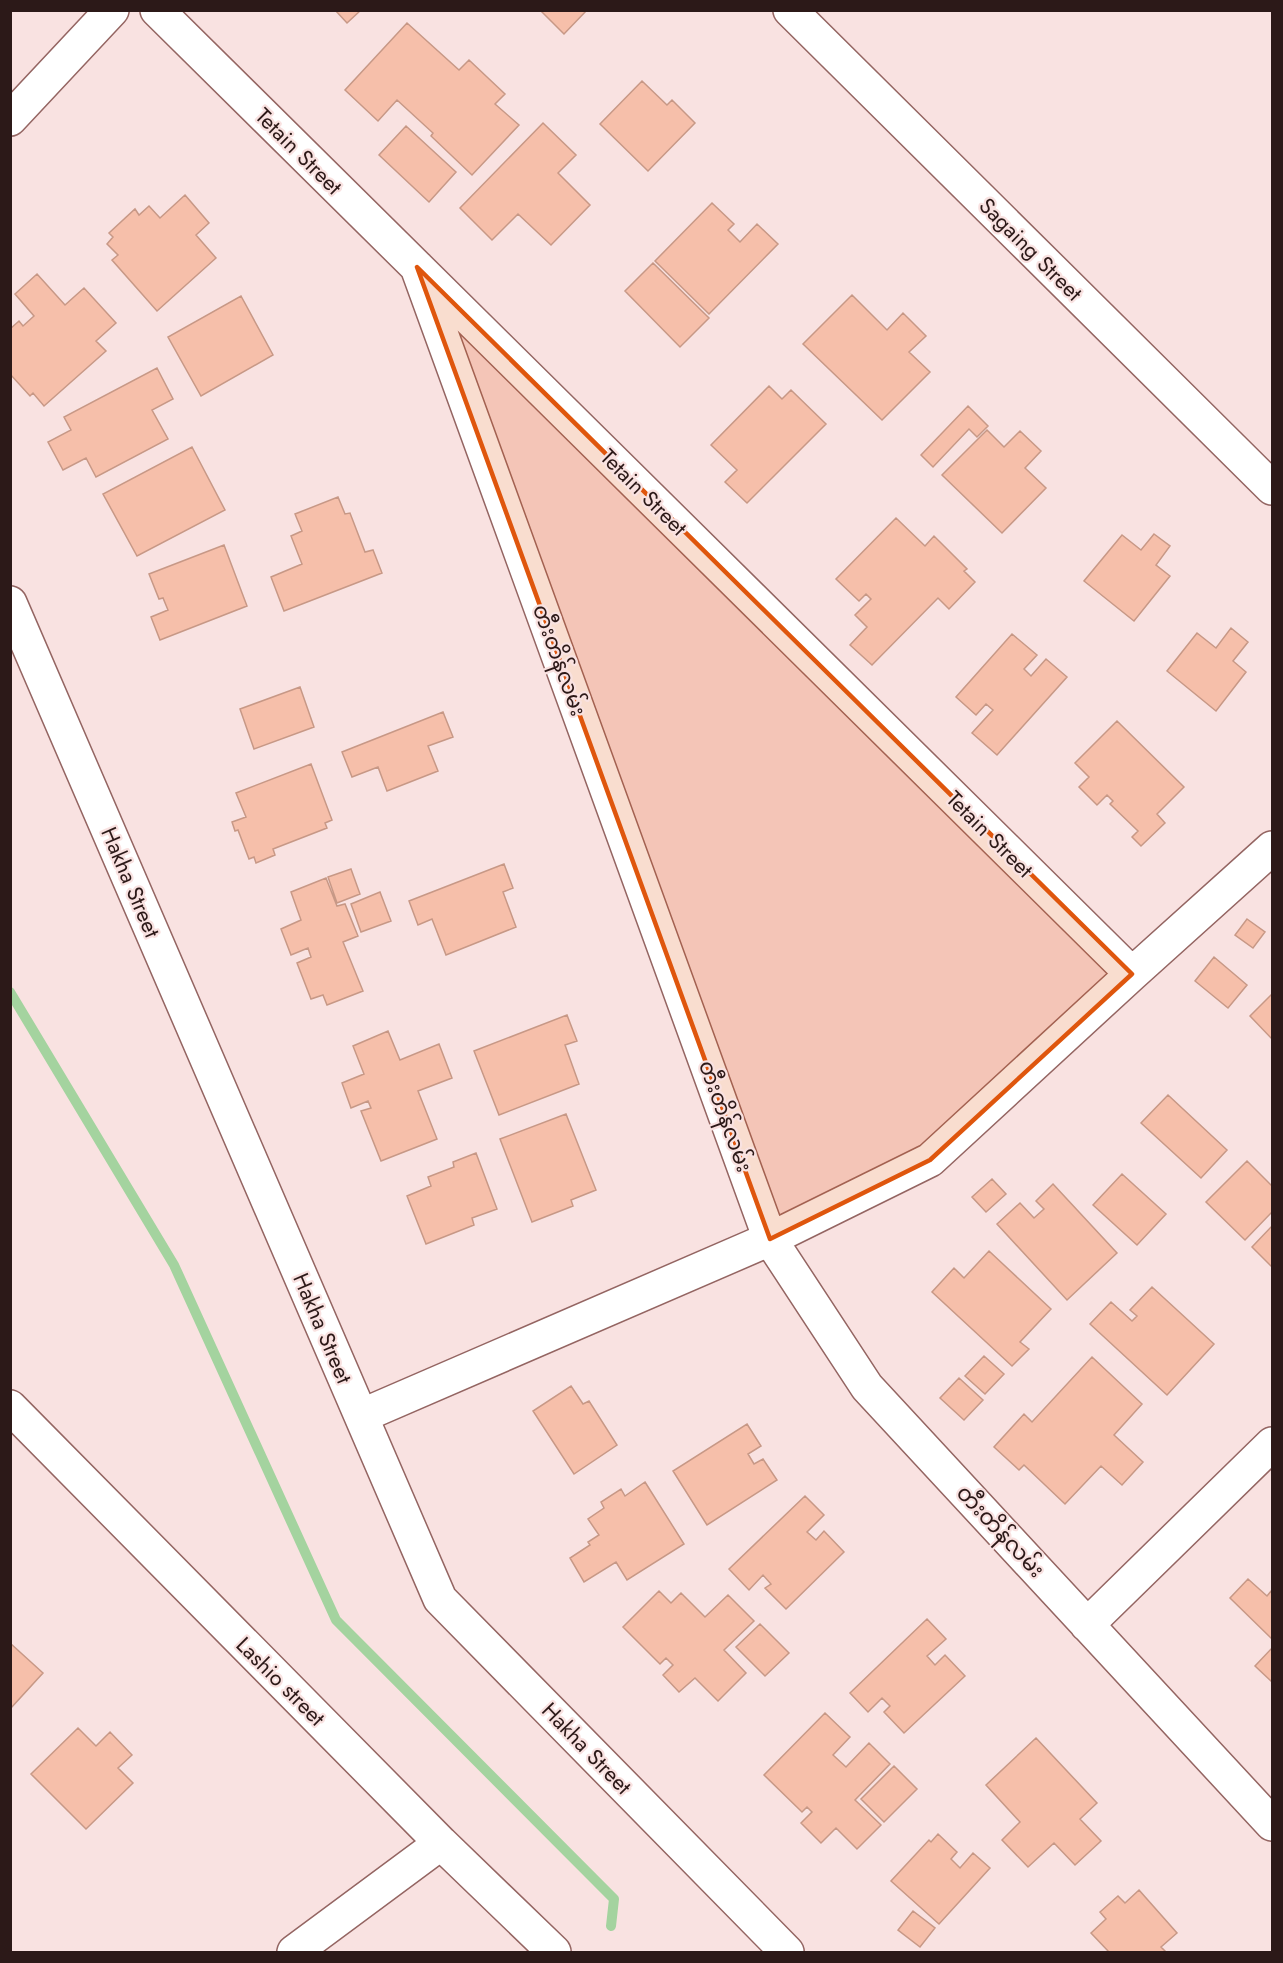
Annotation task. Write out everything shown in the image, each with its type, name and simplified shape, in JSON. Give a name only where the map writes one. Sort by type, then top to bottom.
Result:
[{"type":"street","points":[[10,118],[112,10]]},
{"type":"street","name":"Tetain Street","points":[[157,10],[1132,974]]},
{"type":"street","name":"Sagaing Street","points":[[790,10],[1272,489]]},
{"type":"street","name":"တီးတိန်လမ်း","points":[[417,267],[770,1239],[867,1387],[1272,1824]]},
{"type":"street","name":"Hakha Street","points":[[10,603],[440,1599],[787,1953]]},
{"type":"street","points":[[361,1416],[770,1239],[930,1160],[1272,848]]},
{"type":"street","name":"Lashio street","points":[[10,1407],[441,1843],[554,1953]]},
{"type":"street","points":[[1088,1625],[1272,1444]]},
{"type":"street","points":[[294,1953],[441,1843]]},
{"type":"highlighted area","points":[[417,267],[1132,974],[930,1160],[770,1239]]},
{"type":"building","points":[[335,10],[361,10],[347,23]]},
{"type":"building","points":[[540,10],[587,10],[564,34]]},
{"type":"building","points":[[407,23],[459,70],[469,60],[505,94],[495,104],[519,125],[472,175],[431,136],[433,133],[397,100],[378,121],[345,90]]},
{"type":"building","points":[[642,81],[667,105],[672,100],[695,123],[648,171],[600,124]]},
{"type":"building","points":[[543,123],[576,155],[558,173],[590,205],[551,245],[518,214],[492,240],[460,208]]},
{"type":"building","points":[[406,126],[456,172],[429,202],[379,155]]},
{"type":"building","points":[[185,195],[209,223],[196,235],[216,258],[157,311],[112,260],[118,255],[107,244],[113,237],[109,233],[135,209],[139,215],[149,206],[160,218]]},
{"type":"building","points":[[712,203],[734,224],[728,230],[740,242],[757,224],[778,244],[709,314],[655,261]]},
{"type":"building","points":[[653,263],[709,318],[680,347],[625,291]]},
{"type":"building","points":[[37,274],[65,305],[84,288],[116,323],[96,341],[106,351],[44,406],[33,393],[30,396],[10,374],[10,329],[19,321],[23,326],[34,316],[15,294]]},
{"type":"building","points":[[852,295],[887,330],[903,313],[926,336],[909,352],[930,372],[882,420],[803,344]]},
{"type":"building","points":[[241,296],[273,355],[201,396],[168,337]]},
{"type":"building","points":[[157,368],[173,399],[152,410],[168,439],[96,477],[86,458],[63,470],[48,442],[71,430],[64,417]]},
{"type":"building","points":[[769,386],[782,399],[791,390],[826,424],[747,503],[725,482],[737,470],[711,445]]},
{"type":"building","points":[[968,406],[988,426],[977,437],[969,429],[933,467],[921,455]]},
{"type":"building","points":[[987,430],[1004,447],[1020,431],[1041,451],[1025,468],[1046,488],[1002,533],[942,475]]},
{"type":"building","points":[[192,447],[225,510],[137,556],[103,494]]},
{"type":"building","points":[[338,497],[345,514],[350,513],[365,552],[373,550],[382,573],[284,611],[271,577],[302,564],[291,536],[302,531],[295,514]]},
{"type":"building","points":[[896,518],[925,546],[934,536],[967,569],[964,571],[975,582],[949,609],[938,598],[872,665],[850,645],[867,627],[855,615],[871,599],[866,594],[859,601],[836,579]]},
{"type":"building","points":[[1154,534],[1170,546],[1156,565],[1170,576],[1134,621],[1084,581],[1122,535],[1141,550]]},
{"type":"building","points":[[224,545],[247,606],[160,640],[151,617],[168,610],[163,598],[159,599],[149,574]]},
{"type":"building","points":[[1231,628],[1248,642],[1233,661],[1246,672],[1216,711],[1167,671],[1197,633],[1216,648]]},
{"type":"building","points":[[1012,634],[1037,655],[1024,669],[1031,676],[1046,659],[1067,677],[997,755],[972,733],[993,710],[986,704],[976,715],[956,697]]},
{"type":"building","points":[[300,687],[314,727],[254,749],[240,709]]},
{"type":"building","points":[[443,712],[453,737],[428,746],[438,771],[387,791],[378,767],[352,777],[342,752]]},
{"type":"building","points":[[1117,721],[1184,787],[1157,814],[1165,823],[1141,846],[1132,837],[1138,831],[1110,804],[1113,801],[1107,795],[1097,805],[1079,787],[1089,777],[1075,763]]},
{"type":"building","points":[[311,764],[332,820],[325,823],[327,828],[273,849],[275,855],[256,863],[254,857],[249,859],[238,830],[235,831],[232,822],[246,817],[236,793]]},
{"type":"building","points":[[504,864],[513,888],[503,892],[516,927],[446,955],[432,919],[418,925],[409,901]]},
{"type":"building","points":[[351,869],[360,894],[337,903],[328,877]]},
{"type":"building","points":[[326,878],[337,906],[345,904],[358,936],[343,942],[363,991],[327,1005],[323,995],[311,999],[297,963],[311,957],[308,948],[291,955],[281,929],[301,920],[291,892]]},
{"type":"building","points":[[380,892],[391,921],[361,932],[351,904]]},
{"type":"building","points":[[1247,919],[1265,932],[1253,948],[1235,935]]},
{"type":"building","points":[[1214,957],[1247,985],[1228,1008],[1195,981]]},
{"type":"building","points":[[1272,994],[1272,1039],[1250,1016]]},
{"type":"building","points":[[567,1015],[577,1041],[565,1045],[579,1084],[499,1115],[474,1051]]},
{"type":"building","points":[[388,1031],[400,1060],[439,1044],[452,1078],[418,1091],[437,1139],[381,1161],[361,1111],[371,1108],[368,1101],[351,1108],[342,1083],[364,1074],[353,1046]]},
{"type":"building","points":[[1168,1095],[1227,1150],[1201,1178],[1141,1123]]},
{"type":"building","points":[[566,1114],[596,1190],[571,1200],[573,1206],[532,1222],[500,1139]]},
{"type":"building","points":[[476,1153],[497,1209],[472,1218],[474,1225],[426,1244],[407,1196],[431,1186],[428,1177],[454,1167],[453,1162]]},
{"type":"building","points":[[1247,1161],[1272,1186],[1272,1212],[1245,1240],[1206,1202]]},
{"type":"building","points":[[1122,1174],[1166,1214],[1137,1245],[1093,1205]]},
{"type":"building","points":[[992,1179],[1006,1194],[986,1212],[972,1197]]},
{"type":"building","points":[[1053,1184],[1117,1253],[1067,1300],[997,1224],[1020,1203],[1034,1218],[1044,1209],[1036,1201]]},
{"type":"building","points":[[1272,1226],[1272,1267],[1252,1247]]},
{"type":"building","points":[[989,1251],[1051,1309],[1020,1342],[1029,1349],[1012,1366],[932,1292],[954,1268],[964,1278]]},
{"type":"building","points":[[1152,1287],[1214,1344],[1167,1395],[1090,1324],[1111,1302],[1132,1321],[1137,1316],[1130,1310]]},
{"type":"building","points":[[984,1356],[1004,1374],[985,1394],[965,1376]]},
{"type":"building","points":[[1092,1357],[1142,1404],[1114,1435],[1143,1462],[1122,1485],[1101,1466],[1065,1504],[1024,1465],[1019,1470],[994,1447],[1024,1414],[1032,1422]]},
{"type":"building","points":[[959,1378],[983,1400],[964,1420],[940,1398]]},
{"type":"building","points":[[571,1386],[583,1404],[589,1401],[617,1445],[574,1474],[533,1411]]},
{"type":"building","points":[[747,1424],[761,1446],[748,1454],[754,1464],[763,1459],[777,1480],[707,1525],[673,1471]]},
{"type":"building","points":[[645,1482],[684,1544],[627,1580],[616,1562],[584,1582],[570,1558],[590,1545],[588,1542],[599,1535],[588,1519],[604,1508],[601,1502],[621,1489],[625,1496]]},
{"type":"building","points":[[805,1496],[824,1515],[807,1532],[816,1540],[824,1531],[844,1552],[786,1609],[765,1588],[771,1584],[763,1575],[749,1590],[729,1569]]},
{"type":"building","points":[[1248,1579],[1267,1596],[1272,1590],[1272,1639],[1230,1598]]},
{"type":"building","points":[[659,1591],[671,1603],[681,1593],[705,1617],[728,1595],[754,1621],[724,1650],[746,1673],[718,1701],[695,1678],[679,1692],[663,1675],[673,1665],[666,1658],[660,1664],[623,1627]]},
{"type":"building","points":[[927,1619],[946,1639],[927,1656],[935,1665],[945,1655],[965,1676],[904,1733],[884,1712],[890,1706],[882,1698],[868,1712],[850,1693]]},
{"type":"building","points":[[760,1624],[789,1653],[765,1676],[736,1647]]},
{"type":"building","points":[[10,1643],[43,1673],[10,1709]]},
{"type":"building","points":[[1272,1648],[1272,1682],[1255,1666]]},
{"type":"building","points":[[825,1713],[850,1737],[833,1755],[846,1767],[869,1743],[890,1764],[855,1800],[881,1825],[857,1849],[836,1828],[821,1843],[801,1823],[812,1812],[807,1807],[802,1812],[764,1775]]},
{"type":"building","points":[[78,1728],[96,1746],[110,1732],[132,1755],[118,1768],[133,1783],[86,1829],[31,1774]]},
{"type":"building","points":[[1036,1738],[1097,1803],[1080,1819],[1101,1841],[1075,1865],[1054,1843],[1028,1867],[1002,1840],[1020,1822],[986,1785]]},
{"type":"building","points":[[894,1766],[917,1789],[884,1822],[861,1799]]},
{"type":"building","points":[[938,1834],[957,1852],[951,1859],[960,1868],[973,1853],[990,1868],[939,1924],[891,1881],[929,1840],[931,1842]]},
{"type":"building","points":[[1139,1890],[1177,1933],[1161,1947],[1166,1952],[1109,1952],[1091,1933],[1106,1919],[1100,1912],[1118,1896],[1125,1903]]},
{"type":"building","points":[[913,1911],[935,1928],[920,1947],[898,1930]]},
{"type":"waterway","points":[[10,992],[174,1265],[336,1620],[614,1899],[611,1926]]}]
